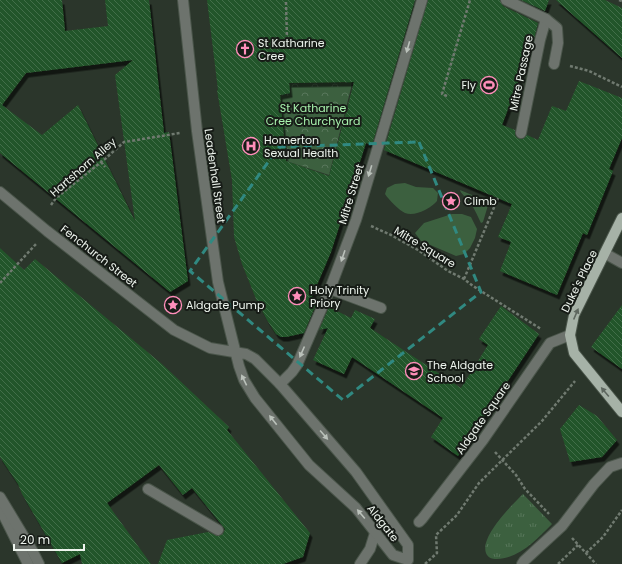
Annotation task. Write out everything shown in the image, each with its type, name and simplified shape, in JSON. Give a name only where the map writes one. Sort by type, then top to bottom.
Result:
[{"type":"main road","name":"Duke's Place","points":[[622,218],[606,254],[574,316],[570,335],[571,344],[577,357],[622,412]]},
{"type":"street","name":"Leadenhall Street","points":[[182,0],[197,131],[218,282],[236,353]]},
{"type":"street","name":"Mitre Street","points":[[280,384],[297,365],[330,289],[356,220],[422,0]]},
{"type":"street","points":[[506,0],[546,19],[556,28],[558,42],[554,64]]},
{"type":"street","name":"Mitre Passage","points":[[521,133],[540,40],[546,19]]},
{"type":"street","name":"Fenchurch Street","points":[[0,192],[47,231],[152,313],[174,330],[185,336]]},
{"type":"street","points":[[606,254],[622,263]]},
{"type":"street","points":[[330,289],[381,308]]},
{"type":"street","name":"Aldgate Square","points":[[418,522],[422,519],[483,440],[550,343],[570,335]]},
{"type":"street","name":"Aldgate","points":[[185,336],[210,348],[246,354],[255,359],[280,384],[356,472],[408,545],[409,562],[393,555],[356,508],[309,464],[256,398],[244,380],[236,353]]},
{"type":"street","points":[[522,564],[562,526],[594,484],[610,467],[622,464]]},
{"type":"street","points":[[148,489],[207,528],[218,530]]},
{"type":"street","points":[[0,497],[39,564]]},
{"type":"street","points":[[0,508],[28,564]]},
{"type":"street","points":[[360,564],[370,549],[375,533]]},
{"type":"path","points":[[447,96],[442,94],[470,0]]},
{"type":"path","points":[[286,2],[287,39]]},
{"type":"path","points":[[554,64],[572,66],[589,71],[622,87]]},
{"type":"path","name":"Hartshorn Alley","points":[[51,205],[56,198],[124,142],[197,131]]},
{"type":"path","points":[[101,162],[105,167]]},
{"type":"path","points":[[464,279],[498,198]]},
{"type":"path","name":"Mitre Square","points":[[356,220],[391,235],[418,250],[543,331]]},
{"type":"path","points":[[0,283],[47,231]]},
{"type":"path","points":[[424,564],[437,553],[436,535],[457,515],[479,483],[542,421],[574,382]]},
{"type":"path","points":[[483,440],[516,475],[525,489],[562,526],[596,564]]},
{"type":"path","points":[[586,553],[603,537],[622,510]]},
{"type":"path","points":[[558,564],[578,544]]},
{"type":"highlighted area","points":[[419,142],[481,292],[343,400],[190,271],[279,147]]},
{"type":"green space","name":"St Katharine Cree Churchyard","points":[[346,59],[352,78],[351,88],[329,175],[286,161],[280,95],[289,83],[345,83]]},
{"type":"green space","points":[[405,183],[416,187],[433,188],[438,193],[437,201],[427,209],[418,213],[409,214],[403,212],[394,205],[385,194],[387,188],[395,184]]},
{"type":"green space","points":[[460,190],[489,202],[483,222],[481,223],[472,205]]},
{"type":"green space","points":[[452,214],[462,214],[471,217],[477,229],[475,238],[470,248],[464,254],[456,256],[421,241],[415,233],[424,223]]},
{"type":"green space","points":[[523,494],[552,524],[526,548],[512,556],[494,559],[490,558],[487,555],[485,548],[491,531]]},
{"type":"building","points":[[0,0],[62,0],[65,31],[108,26],[105,0],[149,0],[164,133],[169,132],[188,281],[170,292],[0,153]],"holes":[[[133,60],[115,75],[135,221],[78,105],[42,135],[2,105],[26,73]]]},
{"type":"building","points":[[207,0],[415,0],[372,145],[366,143],[331,252],[311,299],[317,302],[304,333],[286,337],[281,337],[276,334],[256,299],[242,264],[234,237],[232,180],[218,90]],"holes":[[[354,82],[329,176],[286,161],[280,95],[290,93],[289,83]]]},
{"type":"building","points":[[428,0],[500,0],[503,6],[538,23],[533,43],[502,125],[515,130],[515,135],[517,138],[523,139],[527,135],[538,140],[552,106],[566,111],[579,81],[622,98],[622,138],[609,169],[613,171],[587,235],[583,233],[557,295],[500,271],[511,242],[498,237],[512,204],[384,150]]},
{"type":"building","points":[[521,0],[549,0],[545,11]]},
{"type":"building","points":[[556,0],[605,0],[622,8],[622,58]]},
{"type":"building","points":[[0,248],[24,270],[35,259],[162,364],[229,427],[227,430],[310,533],[303,557],[283,564],[158,564],[167,540],[208,532],[218,536],[223,534],[225,529],[192,488],[183,495],[159,465],[107,503],[151,564],[82,564],[80,554],[62,563],[22,494],[18,484],[0,457]]},
{"type":"building","points":[[622,305],[622,369],[591,347]]},
{"type":"building","points":[[501,306],[539,334],[458,456],[431,437],[443,418],[352,357],[344,374],[313,360],[328,328],[319,330],[329,307],[351,318],[355,310],[375,319],[370,328],[461,388],[488,345],[479,339]]},
{"type":"building","points":[[579,405],[597,416],[617,440],[602,457],[570,462],[560,429]]},
{"type":"place","name":"St Katharine Cree","points":[[245,49]]},
{"type":"place","name":"Fly","points":[[489,85]]},
{"type":"place","name":"Homerton Sexual Health","points":[[251,146]]},
{"type":"place","name":"Climb","points":[[451,201]]},
{"type":"place","name":"Holy Trinity Priory","points":[[297,296]]},
{"type":"place","name":"Aldgate Pump","points":[[173,305]]},
{"type":"place","name":"The Aldgate School","points":[[414,371]]}]
